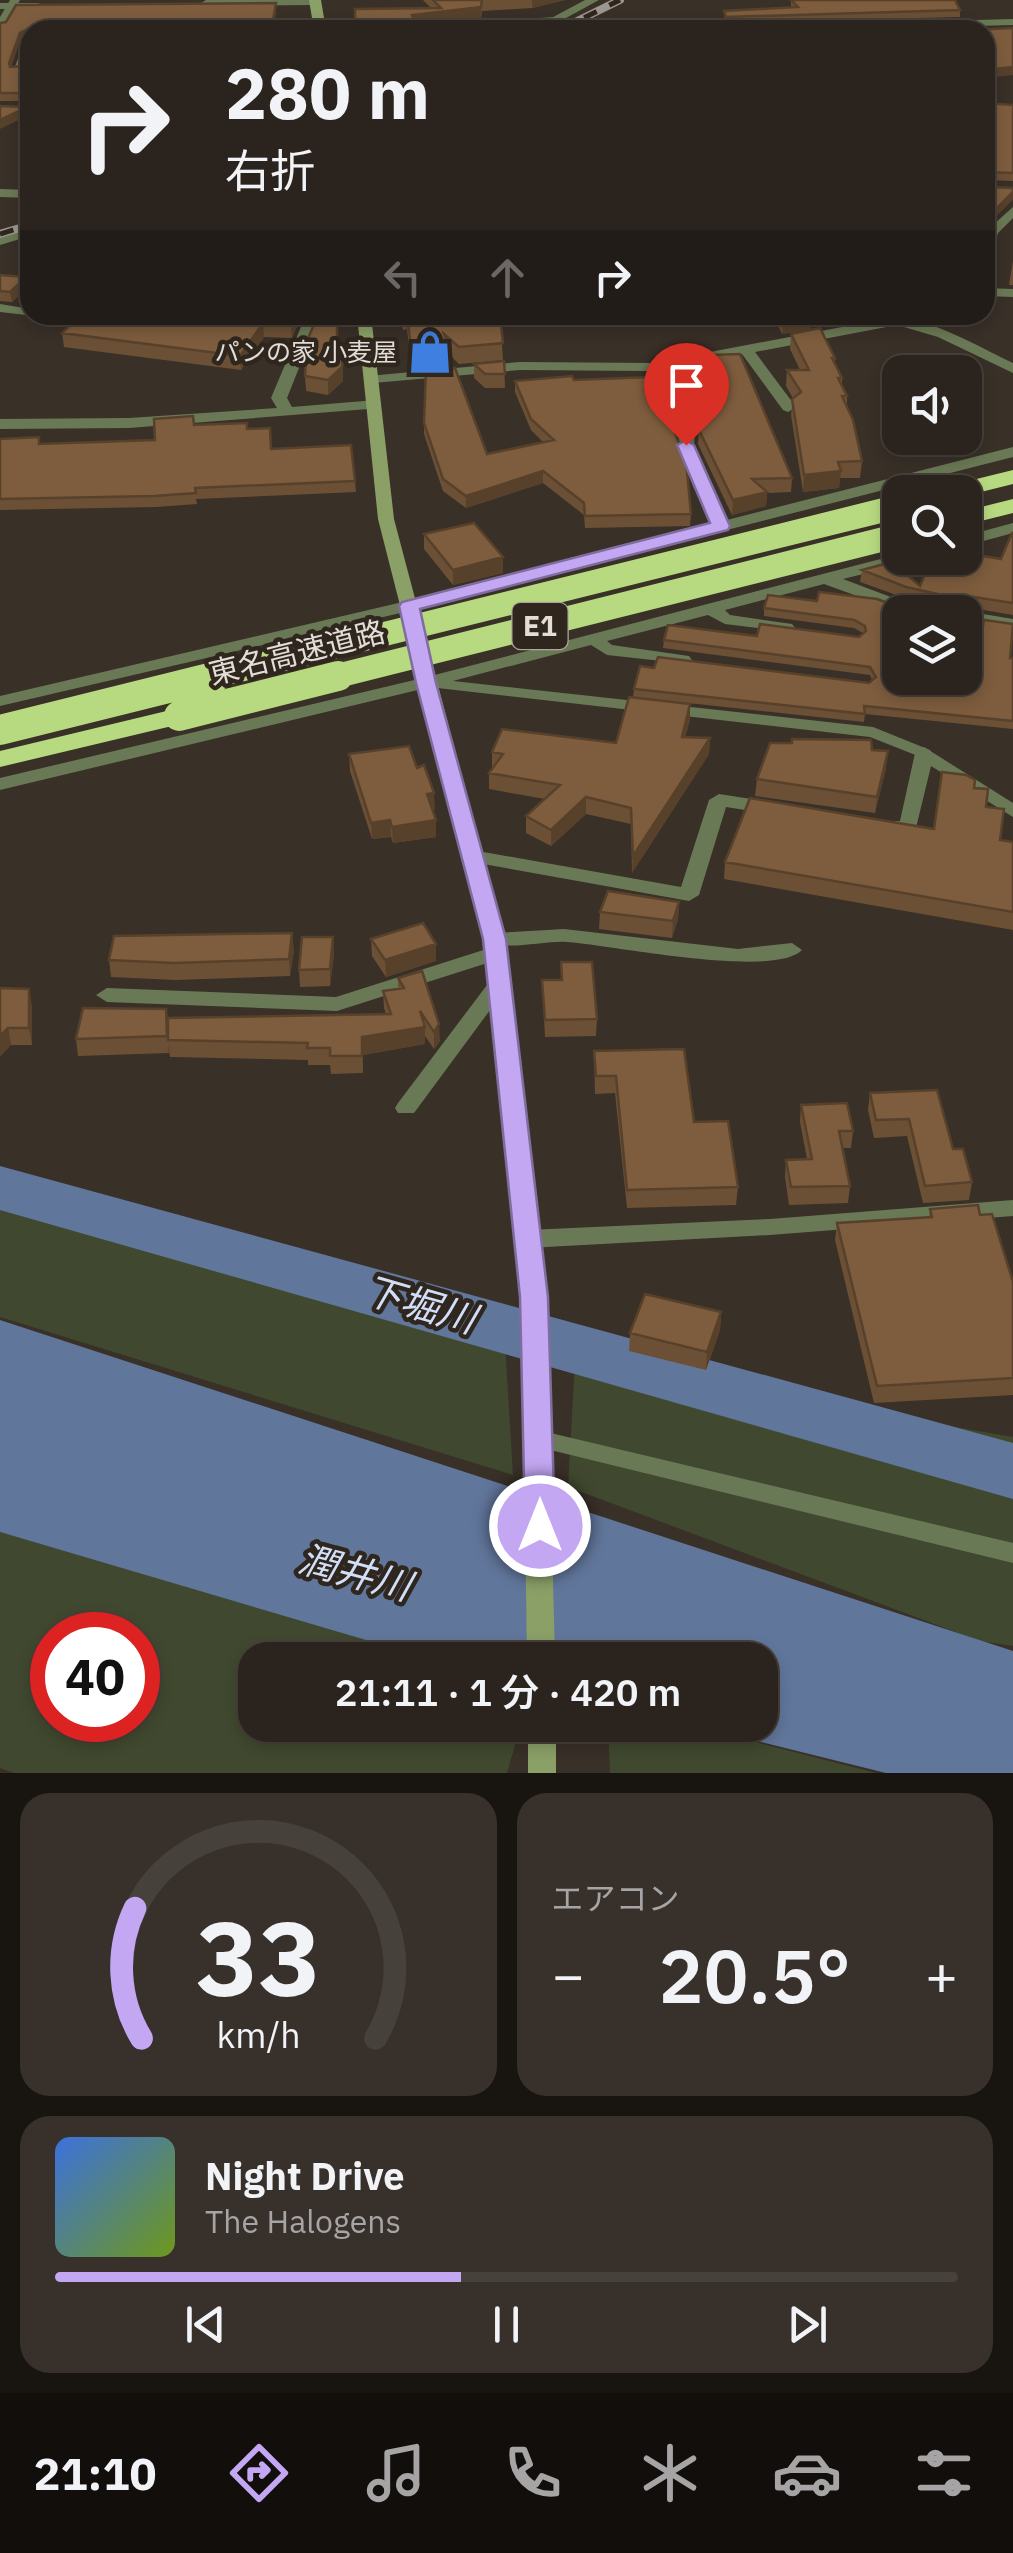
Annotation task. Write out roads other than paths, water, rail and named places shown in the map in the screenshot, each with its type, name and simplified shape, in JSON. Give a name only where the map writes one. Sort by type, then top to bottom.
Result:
[{"type":"highway","points":[[982,485],[1013,477]]},
{"type":"highway","points":[[982,514],[1013,506]]},
{"type":"highway","name":"東名高速道路","points":[[0,730],[882,510]]},
{"type":"highway","name":"東名高速道路","points":[[0,759],[882,539]]},
{"type":"street","points":[[554,20],[593,0]]},
{"type":"street","points":[[197,4],[315,1]]},
{"type":"street","points":[[9,4],[45,6]]},
{"type":"street","points":[[995,229],[1013,210]]},
{"type":"street","points":[[99,325],[110,327]]},
{"type":"street","points":[[286,410],[280,398],[308,325]]},
{"type":"street","points":[[365,325],[376,405],[380,483],[426,683],[496,946],[534,1297],[539,1389],[541,1642]]},
{"type":"street","points":[[373,379],[446,369],[652,366],[875,325]]},
{"type":"street","points":[[917,325],[1013,368]]},
{"type":"street","points":[[746,349],[788,407]]},
{"type":"street","points":[[652,366],[667,398],[688,423],[686,445],[721,526]]},
{"type":"street","points":[[0,424],[129,423],[376,405]]},
{"type":"street","points":[[0,702],[409,606],[1013,452]]},
{"type":"street","points":[[982,536],[1013,528]]},
{"type":"street","points":[[0,784],[426,683],[882,564]]},
{"type":"street","points":[[826,579],[882,599]]},
{"type":"street","points":[[712,609],[725,620],[798,630]]},
{"type":"street","points":[[982,619],[1013,624]]},
{"type":"street","points":[[594,640],[606,650],[705,663]]},
{"type":"street","points":[[0,688],[32,694]]},
{"type":"street","points":[[870,822],[908,828],[924,754],[1013,812]]},
{"type":"street","points":[[472,856],[689,895],[719,800],[794,811]]},
{"type":"street","points":[[107,996],[338,1004],[496,946],[564,934],[738,956],[792,950]]},
{"type":"street","points":[[406,1108],[500,982]]},
{"type":"street","points":[[528,1239],[770,1227],[1013,1208]]},
{"type":"street","points":[[542,1742],[542,1773]]},
{"type":"lane","points":[[0,26],[9,4]]},
{"type":"lane","points":[[426,683],[874,732],[924,754]]},
{"type":"lane","points":[[539,1449],[1013,1553]]},
{"type":"water","name":"潤井川","points":[[0,1320],[1013,1651],[1013,1773],[886,1773],[761,1742],[778,1742],[778,1642],[373,1642],[0,1532]]},
{"type":"waterway","name":"下堀川","points":[[0,1188],[1013,1471]]},
{"type":"railway","points":[[579,20],[620,0]]},
{"type":"railway","points":[[0,234],[20,228]]},
{"type":"place","name":"パンの家 小麦屋","points":[[430,352]]}]
